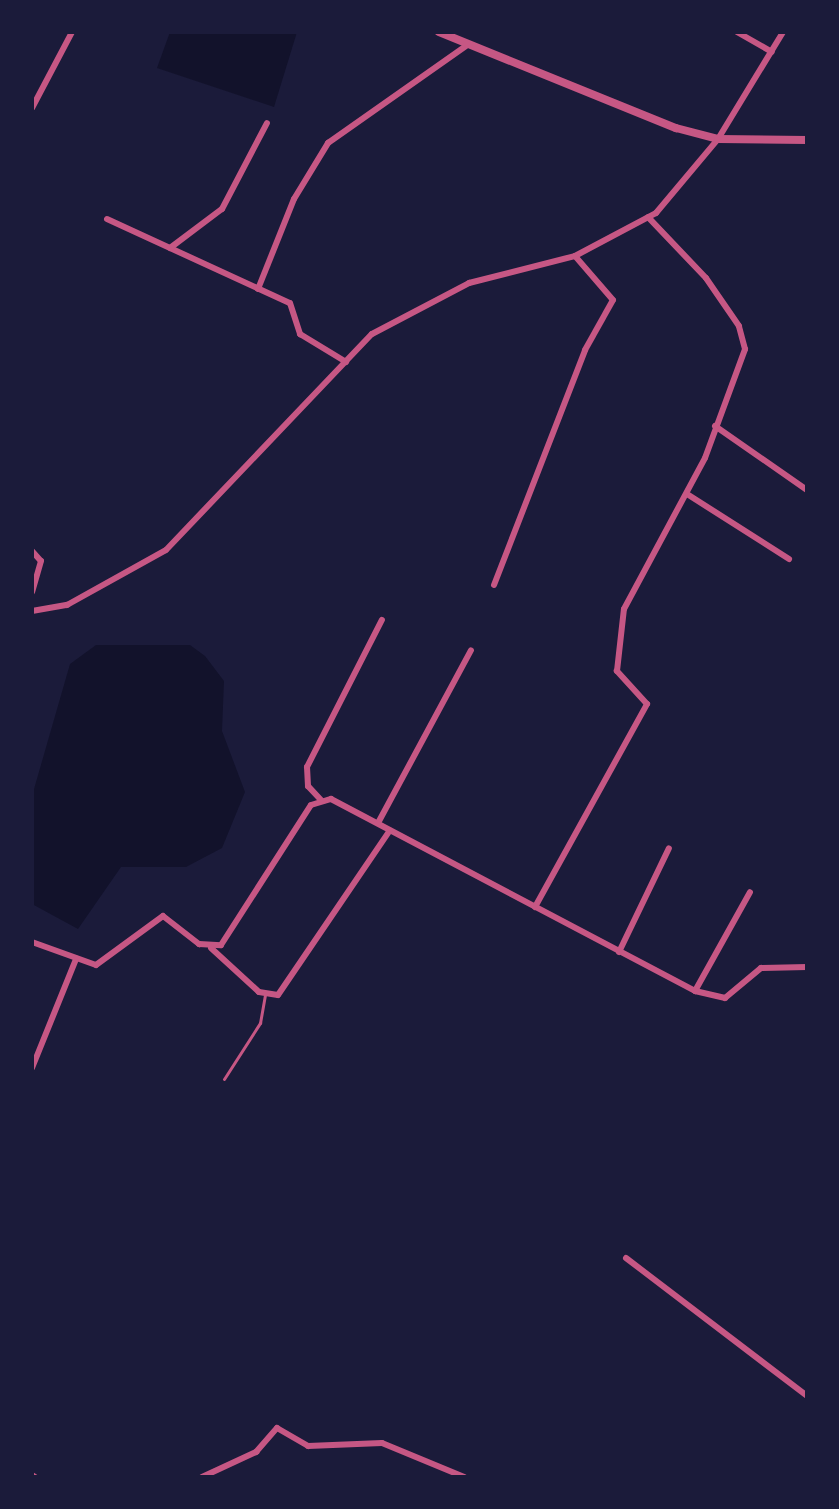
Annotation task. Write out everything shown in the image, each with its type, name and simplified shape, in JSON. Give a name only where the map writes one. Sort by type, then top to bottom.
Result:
[{"type":"street","points":[[32,108],[72,32]]},
{"type":"street","points":[[439,32],[466,46],[718,139],[807,140]]},
{"type":"street","points":[[737,32],[772,52]]},
{"type":"street","points":[[32,611],[67,605],[166,550],[372,334],[469,283],[575,256],[648,217],[684,187],[718,139],[783,32]]},
{"type":"street","points":[[258,289],[294,199],[328,143],[466,46]]},
{"type":"street","points":[[170,248],[222,209],[267,123]]},
{"type":"street","points":[[535,907],[647,704],[617,671],[620,624],[687,494],[745,339],[706,278],[648,217]]},
{"type":"street","points":[[107,219],[297,309],[300,334],[346,362]]},
{"type":"street","points":[[494,585],[585,350],[613,300],[575,256]]},
{"type":"street","points":[[715,426],[807,490]]},
{"type":"street","points":[[687,494],[789,559]]},
{"type":"street","points":[[32,551],[41,561],[32,592]]},
{"type":"street","points":[[382,620],[307,767],[308,786],[321,800],[378,823],[695,991],[725,998],[761,968],[807,967]]},
{"type":"street","points":[[378,823],[471,650]]},
{"type":"street","points":[[211,948],[221,945],[321,800]]},
{"type":"street","points":[[32,942],[76,959],[106,963],[163,916],[211,948],[265,995],[282,991],[390,830]]},
{"type":"street","points":[[619,952],[669,848]]},
{"type":"street","points":[[695,991],[750,892]]},
{"type":"street","points":[[32,1068],[76,959]]},
{"type":"street","points":[[626,1258],[807,1396]]},
{"type":"street","points":[[202,1477],[256,1452],[277,1428],[308,1446],[382,1443],[464,1477]]},
{"type":"lane","points":[[224,1079],[260,1023],[265,995]]},
{"type":"shaded area","points":[[170,32],[297,32],[274,107],[157,68]]},
{"type":"shaded area","points":[[96,645],[190,645],[205,656],[224,681],[222,731],[245,792],[222,848],[186,867],[121,867],[78,929],[32,904],[32,796],[70,664]]}]
